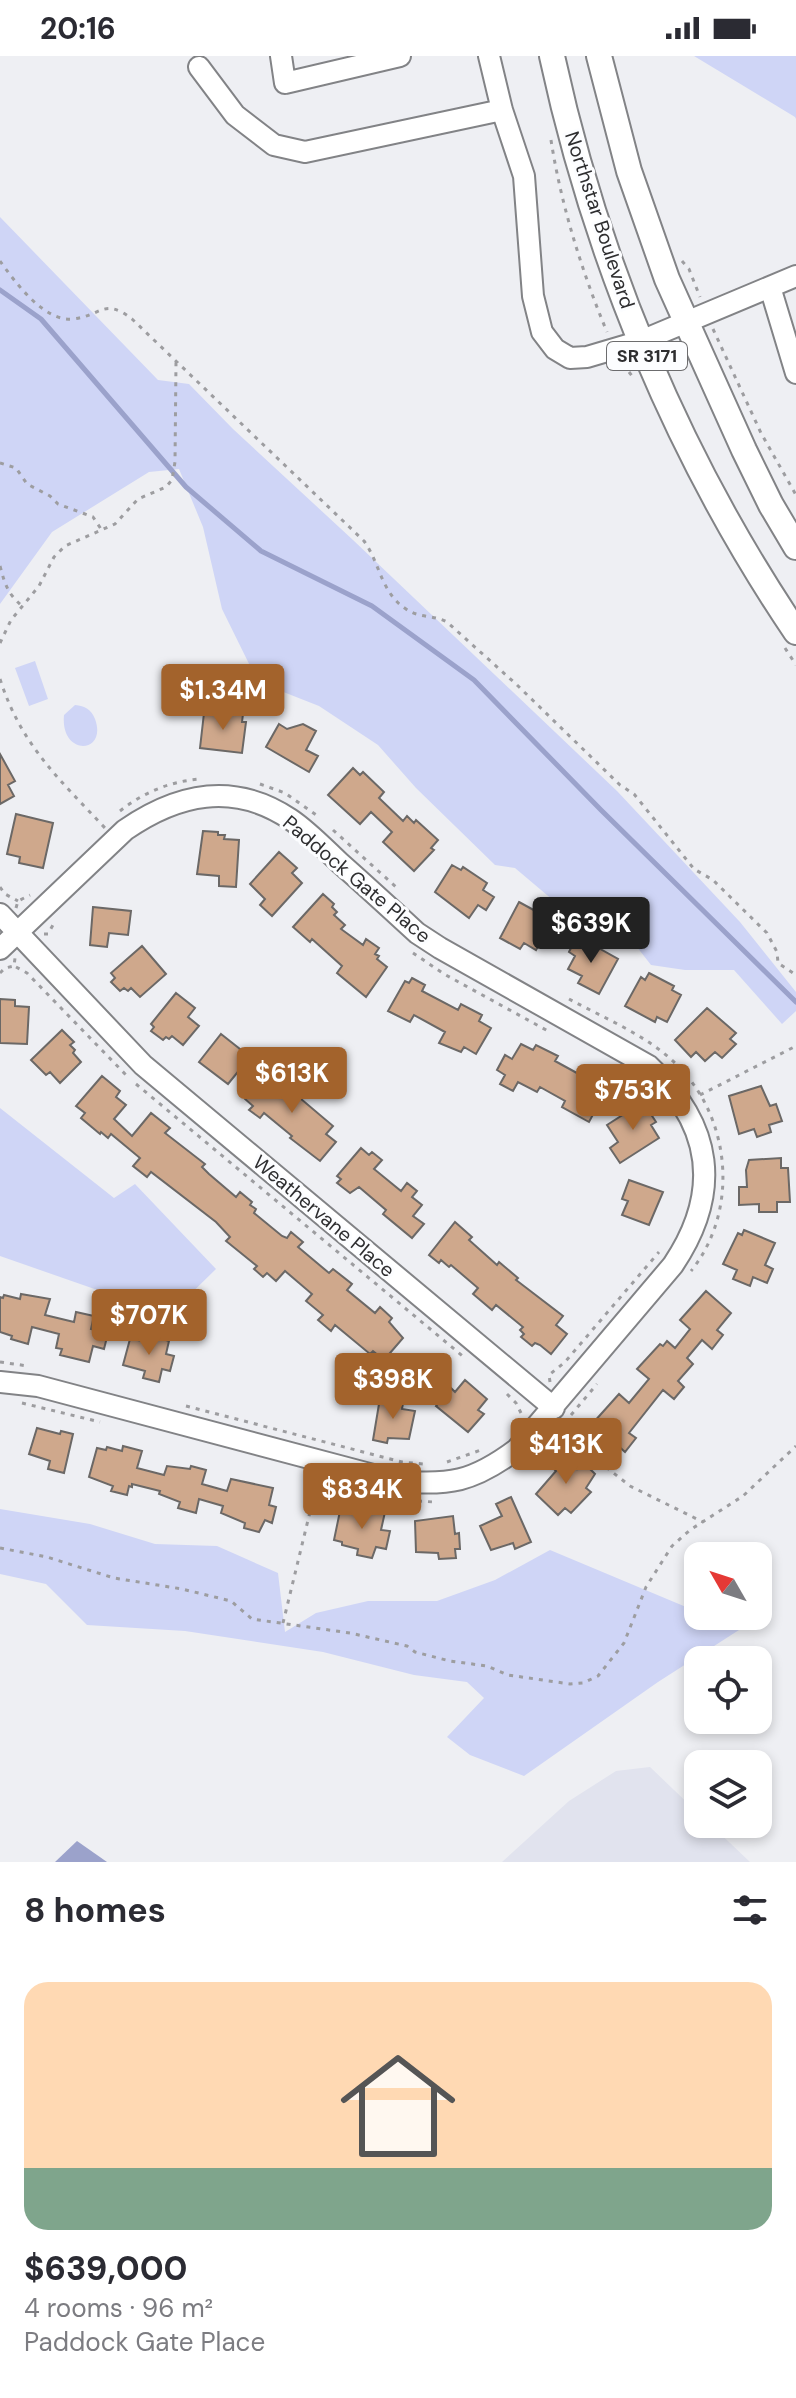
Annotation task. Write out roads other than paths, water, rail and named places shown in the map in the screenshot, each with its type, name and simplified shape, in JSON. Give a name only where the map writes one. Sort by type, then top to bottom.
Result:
[{"type":"main road","name":"Northstar Boulevard","points":[[552,56],[598,226],[641,341],[707,485],[757,573],[796,632]]},
{"type":"main road","name":"SR 3171","points":[[599,56],[629,171],[656,250],[696,318],[758,478],[796,547]]},
{"type":"street","points":[[281,56],[285,83],[400,56]]},
{"type":"street","points":[[489,56],[502,110],[524,176],[533,296],[542,332],[555,349],[570,358],[587,357],[641,341],[783,281],[796,259]]},
{"type":"street","points":[[199,67],[235,115],[274,145],[305,152],[502,110]]},
{"type":"street","points":[[783,281],[796,373]]},
{"type":"street","name":"Paddock Gate Place","points":[[0,949],[12,929],[109,832],[166,805],[195,797],[245,799],[289,818],[428,940],[630,1053],[668,1084],[685,1105],[697,1129],[704,1176],[699,1218],[689,1242],[673,1265],[547,1402],[517,1449],[493,1467],[450,1483],[396,1481],[38,1386],[0,1382]]},
{"type":"street","name":"Weathervane Place","points":[[12,929],[143,1065],[547,1402]]},
{"type":"waterway","points":[[0,290],[41,319],[186,487],[261,551],[372,606],[474,680],[796,1002]]}]
